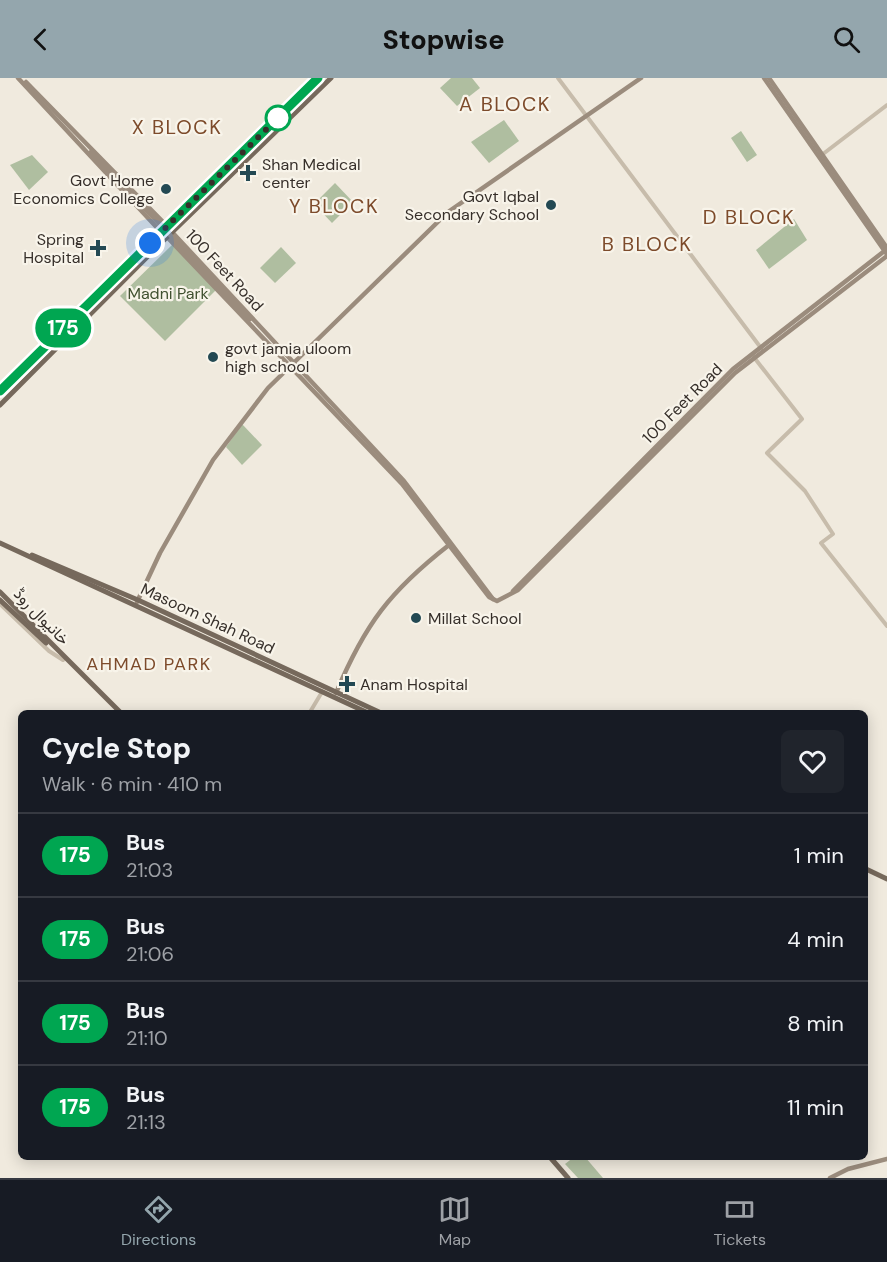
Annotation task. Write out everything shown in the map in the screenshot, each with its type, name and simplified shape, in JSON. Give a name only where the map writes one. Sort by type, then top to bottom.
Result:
[{"type":"main road","points":[[20,78],[263,334]]},
{"type":"main road","points":[[0,388],[13,378],[318,78]]},
{"type":"main road","points":[[0,405],[172,232],[332,78]]},
{"type":"main road","points":[[137,602],[160,553],[223,444],[268,388],[448,212],[641,78]]},
{"type":"main road","points":[[764,78],[886,252]]},
{"type":"main road","points":[[769,78],[823,154],[886,252]]},
{"type":"main road","points":[[81,142],[167,226]]},
{"type":"main road","points":[[81,142],[161,232]]},
{"type":"main road","name":"100 Feet Road","points":[[172,232],[402,484],[492,599],[502,600],[512,593],[753,355],[886,252]]},
{"type":"main road","name":"100 Feet Road","points":[[167,237],[263,334]]},
{"type":"main road","points":[[0,388],[26,365]]},
{"type":"main road","name":"Masoom Shah Road","points":[[0,543],[137,602],[336,693],[364,710]]},
{"type":"main road","points":[[336,693],[368,626],[406,581],[450,545]]},
{"type":"main road","points":[[0,596],[54,650]]},
{"type":"main road","name":"خانیوال روڈ","points":[[0,596],[7,599],[64,659]]},
{"type":"main road","name":"خانیوال روڈ","points":[[0,596],[117,710]]},
{"type":"main road","name":"Masoom Shah Road","points":[[299,678],[322,692],[372,710]]},
{"type":"main road","points":[[868,870],[887,879]]},
{"type":"main road","points":[[554,1160],[569,1178]]},
{"type":"main road","points":[[830,1178],[848,1169],[887,1160]]},
{"type":"street","points":[[558,78],[761,349]]},
{"type":"street","points":[[823,154],[887,105]]},
{"type":"street","points":[[753,355],[802,419],[767,453],[811,499],[833,534],[821,543],[887,626]]},
{"type":"street","points":[[0,596],[64,659]]},
{"type":"street","name":"خانیوال روڈ","points":[[0,596],[49,651],[64,659]]},
{"type":"street","points":[[311,710],[322,692]]},
{"type":"green space","points":[[451,78],[472,78],[480,88],[457,106],[440,88]]},
{"type":"green space","points":[[504,120],[519,141],[489,163],[471,142]]},
{"type":"green space","points":[[741,131],[757,155],[747,162],[731,138]]},
{"type":"green space","points":[[32,155],[48,172],[29,190],[10,165]]},
{"type":"green space","points":[[335,183],[353,202],[332,223],[314,204]]},
{"type":"green space","name":"D BLOCK","points":[[794,219],[807,240],[769,269],[756,250]]},
{"type":"green space","name":"Madni Park","points":[[173,244],[216,290],[165,341],[120,296]]},
{"type":"green space","points":[[281,247],[296,263],[275,283],[260,268]]},
{"type":"green space","points":[[242,424],[262,445],[242,465],[226,447]]},
{"type":"green space","points":[[570,1160],[588,1160],[603,1178],[578,1178],[565,1164]]},
{"type":"bus line","name":"175","points":[[0,391],[318,78]]},
{"type":"place","name":"Shan Medical center","points":[[248,173]]},
{"type":"place","name":"Govt Home Economics College","points":[[166,189]]},
{"type":"place","name":"Govt Iqbal Secondary School","points":[[551,205]]},
{"type":"place","name":"Spring Hospital","points":[[98,248]]},
{"type":"place","name":"govt jamia uloom high school","points":[[213,357]]},
{"type":"place","name":"Millat School","points":[[416,618]]},
{"type":"place","name":"Anam Hospital","points":[[347,684]]},
{"type":"district","name":"A BLOCK","points":[[505,104]]},
{"type":"district","name":"X BLOCK","points":[[177,127]]},
{"type":"district","name":"Y BLOCK","points":[[334,206]]},
{"type":"district","name":"D BLOCK","points":[[749,217]]},
{"type":"district","name":"B BLOCK","points":[[647,244]]},
{"type":"district","name":"AHMAD PARK","points":[[149,664]]},
{"type":"route","points":[[150,243],[278,118]]}]
